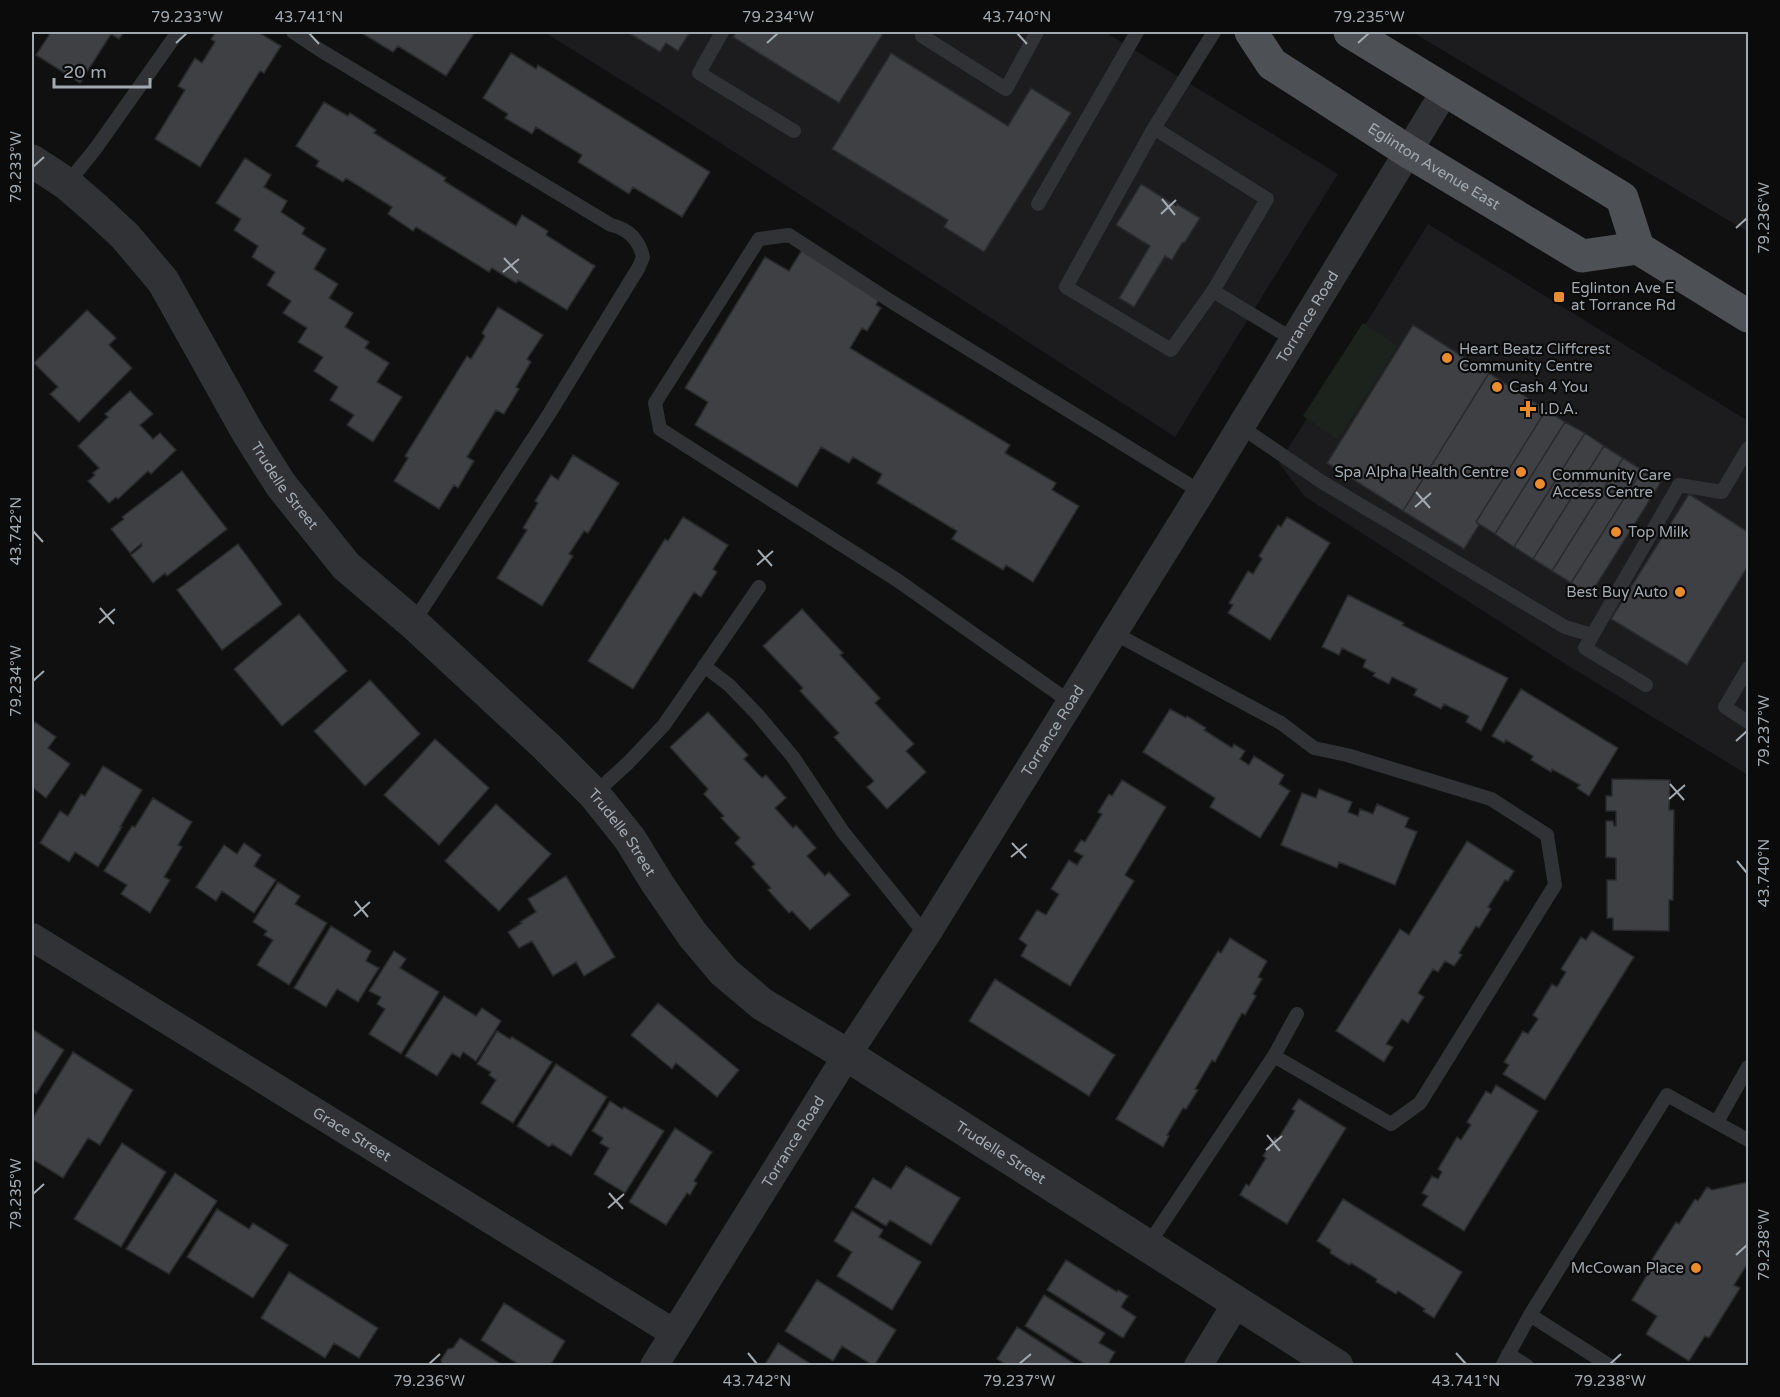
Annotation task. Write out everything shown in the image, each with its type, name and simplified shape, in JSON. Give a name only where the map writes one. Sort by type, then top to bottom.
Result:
[{"type":"main road","name":"Eglinton Avenue East","points":[[1251,32],[1272,64],[1409,152],[1582,256],[1638,248]]},
{"type":"main road","points":[[1350,32],[1622,198],[1638,248],[1749,316]]},
{"type":"street","name":"Torrance Road","points":[[654,1365],[847,1055],[926,935],[1446,91]]},
{"type":"street","name":"Trudelle Street","points":[[32,161],[67,184],[125,236],[163,280],[248,433],[281,486],[346,566],[413,623],[546,746],[594,794],[630,839],[692,934],[724,972],[762,1004],[847,1055],[1337,1365]]},
{"type":"street","name":"Grace Street","points":[[32,937],[674,1333]]},
{"type":"street","points":[[1198,1365],[1237,1302]]},
{"type":"lane","points":[[67,184],[178,32]]},
{"type":"lane","points":[[293,32],[611,225],[630,233],[639,244],[643,257],[549,414],[413,623]]},
{"type":"lane","points":[[722,32],[699,73],[794,131]]},
{"type":"lane","points":[[924,32],[922,36],[1006,89],[1037,32]]},
{"type":"lane","points":[[1038,204],[1137,32]]},
{"type":"lane","points":[[1154,128],[1267,199],[1213,291],[1171,350],[1066,286],[1154,128],[1214,32]]},
{"type":"lane","points":[[1070,702],[897,580],[660,429],[655,403],[759,239],[789,234],[902,308],[1201,492]]},
{"type":"lane","points":[[1213,291],[1294,340]]},
{"type":"lane","points":[[1241,427],[1322,482],[1565,627],[1592,635]]},
{"type":"lane","points":[[1646,685],[1585,648],[1679,485],[1722,492],[1749,448]]},
{"type":"lane","points":[[594,794],[664,725],[759,587]]},
{"type":"lane","points":[[1112,632],[1281,723],[1314,747],[1491,799],[1547,835],[1556,885],[1420,1103],[1390,1124],[1274,1056]]},
{"type":"lane","points":[[704,666],[729,685],[786,748],[843,832],[926,935]]},
{"type":"lane","points":[[1749,669],[1725,707],[1749,722]]},
{"type":"lane","points":[[1148,1245],[1274,1056],[1297,1014]]},
{"type":"lane","points":[[1717,1122],[1749,1067]]},
{"type":"lane","points":[[1527,1365],[1505,1360],[1530,1315],[1667,1095],[1749,1140]]},
{"type":"lane","points":[[1530,1315],[1610,1365]]},
{"type":"shaded area","points":[[544,32],[1105,32],[1338,174],[1175,437],[663,106]]},
{"type":"shaded area","points":[[1412,32],[1748,32],[1748,232]]},
{"type":"shaded area","points":[[1428,224],[1748,421],[1748,775],[1564,663],[1304,496],[1279,463]]},
{"type":"shaded area","points":[[1363,323],[1398,346],[1338,439],[1303,416]]},
{"type":"building","points":[[51,32],[124,32],[119,39],[111,34],[80,83],[36,55]]},
{"type":"building","points":[[216,32],[258,32],[281,46],[264,73],[260,71],[200,167],[155,139],[185,90],[178,86],[195,58],[202,63],[215,42],[211,39]]},
{"type":"building","points":[[360,32],[475,32],[446,76],[398,46],[393,52]]},
{"type":"building","points":[[627,32],[690,32],[678,51],[666,43],[660,52]]},
{"type":"building","points":[[736,32],[884,32],[839,103],[733,37]]},
{"type":"building","points":[[511,53],[536,69],[538,65],[710,172],[682,217],[633,187],[629,194],[578,162],[582,155],[536,127],[532,134],[505,118],[508,114],[483,98]]},
{"type":"building","points":[[891,53],[1008,126],[1031,88],[1071,113],[984,252],[944,227],[948,220],[832,149]]},
{"type":"building","points":[[324,102],[348,116],[350,113],[376,130],[374,133],[446,178],[444,181],[516,226],[522,215],[548,231],[546,235],[595,266],[567,310],[518,280],[516,283],[492,268],[489,272],[416,227],[413,231],[388,214],[392,207],[346,178],[343,182],[316,166],[319,161],[296,146]]},
{"type":"building","points":[[245,158],[271,175],[264,187],[287,201],[281,212],[305,228],[302,234],[326,249],[314,269],[338,284],[329,298],[353,313],[345,327],[369,342],[365,348],[389,363],[377,382],[402,397],[373,442],[347,425],[354,415],[330,400],[338,387],[314,371],[323,357],[298,342],[307,328],[283,313],[291,301],[267,285],[275,272],[252,257],[258,246],[234,230],[241,219],[216,203]]},
{"type":"building","points":[[1141,184],[1200,218],[1172,260],[1165,256],[1134,307],[1119,298],[1150,246],[1116,225]]},
{"type":"building","points":[[802,250],[880,298],[876,305],[881,308],[867,331],[862,328],[850,348],[1010,445],[1005,453],[1056,483],[1052,490],[1079,506],[1033,582],[1006,565],[1003,570],[952,539],[957,531],[877,483],[882,474],[853,457],[849,463],[821,447],[797,487],[695,425],[708,402],[685,388],[765,257],[789,271]]},
{"type":"building","points":[[498,307],[543,335],[527,359],[531,362],[516,387],[519,389],[504,414],[496,410],[467,457],[474,461],[458,488],[454,485],[439,509],[394,481],[408,458],[405,456],[467,356],[471,359],[485,336],[482,333]]},
{"type":"building","points":[[87,310],[116,338],[109,345],[132,368],[79,422],[50,394],[58,387],[34,363]]},
{"type":"building","points":[[1413,325],[1489,373],[1403,511],[1327,463]]},
{"type":"building","points":[[1489,373],[1546,410],[1476,522],[1479,525],[1464,549],[1403,511]]},
{"type":"building","points":[[130,391],[153,414],[140,425],[153,439],[160,433],[176,450],[151,474],[148,471],[118,499],[116,497],[109,503],[88,481],[99,468],[78,446],[108,417],[105,414]]},
{"type":"building","name":"Spa Alpha Health Centre","points":[[1546,410],[1565,422],[1495,534],[1476,522]]},
{"type":"building","name":"Community Care Access Centre","points":[[1565,422],[1585,433],[1514,547],[1495,534]]},
{"type":"building","points":[[1585,433],[1604,446],[1533,559],[1514,547]]},
{"type":"building","points":[[1604,446],[1623,458],[1552,571],[1533,559]]},
{"type":"building","points":[[573,455],[619,483],[588,533],[584,531],[569,554],[573,556],[542,606],[497,578],[527,530],[523,528],[538,503],[535,501],[551,475],[558,480]]},
{"type":"building","points":[[1623,458],[1642,470],[1571,583],[1552,571]]},
{"type":"building","name":"Top Milk","points":[[1642,470],[1661,482],[1590,595],[1571,583]]},
{"type":"building","points":[[182,471],[227,529],[167,576],[165,573],[153,583],[131,555],[142,546],[141,544],[130,553],[111,529],[124,519],[122,517]]},
{"type":"building","name":"Best Buy Auto","points":[[1689,494],[1748,532],[1748,566],[1687,665],[1611,619]]},
{"type":"building","points":[[683,517],[728,545],[713,569],[717,572],[701,597],[694,592],[633,689],[588,661],[665,539],[668,541]]},
{"type":"building","points":[[1287,517],[1330,543],[1270,640],[1228,613],[1233,605],[1229,603],[1248,571],[1253,574],[1262,559],[1259,556],[1278,525],[1281,527]]},
{"type":"building","points":[[238,544],[282,604],[222,650],[177,590]]},
{"type":"building","points":[[1348,595],[1508,678],[1481,731],[1466,722],[1469,716],[1444,704],[1441,709],[1414,695],[1417,689],[1392,677],[1389,684],[1373,676],[1375,673],[1363,667],[1366,660],[1342,648],[1339,655],[1322,647]]},
{"type":"building","points":[[802,609],[843,653],[840,655],[880,698],[875,703],[914,744],[906,751],[926,772],[887,809],[867,787],[874,781],[834,737],[839,733],[800,691],[803,688],[763,646]]},
{"type":"building","points":[[299,614],[347,671],[282,726],[234,669]]},
{"type":"building","points":[[370,680],[420,734],[365,786],[314,731]]},
{"type":"building","points":[[1521,689],[1618,748],[1589,796],[1577,788],[1580,785],[1531,760],[1533,756],[1506,740],[1504,743],[1492,736]]},
{"type":"building","points":[[1170,709],[1186,718],[1187,716],[1232,748],[1234,744],[1245,751],[1240,759],[1249,765],[1254,756],[1284,775],[1279,784],[1290,791],[1260,838],[1210,807],[1215,798],[1143,752]]},
{"type":"building","points":[[708,712],[748,755],[744,759],[762,778],[766,775],[786,798],[775,808],[793,828],[796,825],[816,848],[807,856],[825,876],[829,872],[850,895],[810,930],[792,911],[789,913],[768,890],[771,888],[752,867],[755,864],[735,843],[740,838],[721,818],[724,816],[704,794],[708,789],[670,747]]},
{"type":"building","points":[[35,722],[56,737],[48,748],[70,764],[46,798],[32,787],[32,726]]},
{"type":"building","points":[[435,739],[489,788],[439,845],[384,795]]},
{"type":"building","points":[[103,766],[142,790],[98,867],[75,852],[69,862],[40,843],[60,811],[68,816],[81,794],[85,796]]},
{"type":"building","points":[[1612,779],[1670,780],[1669,810],[1674,810],[1673,900],[1669,900],[1669,931],[1613,930],[1613,918],[1607,918],[1607,880],[1616,880],[1616,858],[1606,857],[1606,821],[1613,821],[1616,826],[1616,811],[1606,811],[1606,796],[1612,796]]},
{"type":"building","points":[[1122,780],[1166,807],[1125,875],[1134,881],[1070,986],[1021,956],[1027,945],[1019,939],[1037,910],[1046,915],[1059,894],[1051,889],[1069,860],[1077,865],[1083,856],[1074,851],[1081,840],[1085,842],[1102,814],[1098,812],[1109,794],[1112,796]]},
{"type":"building","points":[[1319,789],[1352,802],[1348,812],[1358,816],[1360,809],[1373,814],[1377,804],[1409,818],[1405,827],[1417,832],[1395,885],[1339,862],[1337,868],[1281,845],[1302,793],[1316,798]]},
{"type":"building","points":[[153,798],[192,822],[178,845],[182,847],[164,877],[170,880],[150,913],[121,894],[127,885],[104,871],[132,826],[135,827]]},
{"type":"building","points":[[496,804],[551,854],[499,911],[445,861]]},
{"type":"building","points":[[1467,841],[1514,871],[1508,881],[1505,880],[1488,907],[1491,909],[1479,928],[1476,926],[1459,953],[1462,955],[1454,966],[1445,961],[1438,972],[1433,969],[1418,993],[1424,997],[1408,1023],[1402,1019],[1386,1044],[1393,1047],[1384,1062],[1336,1031],[1400,929],[1409,935]]},
{"type":"building","points":[[244,843],[261,855],[254,866],[276,880],[254,913],[222,891],[216,901],[196,887],[224,845],[237,854]]},
{"type":"building","points":[[566,876],[615,957],[584,976],[576,962],[553,976],[532,941],[519,948],[508,932],[536,912],[528,899]]},
{"type":"building","points":[[278,882],[300,896],[295,904],[327,923],[289,985],[257,965],[273,940],[264,935],[267,931],[253,922]]},
{"type":"building","points":[[331,926],[371,951],[366,961],[379,968],[358,1002],[337,989],[326,1007],[294,988]]},
{"type":"building","points":[[1592,931],[1634,957],[1545,1100],[1503,1074],[1509,1065],[1504,1062],[1523,1031],[1528,1034],[1538,1019],[1533,1015],[1552,984],[1557,987],[1566,972],[1561,969],[1581,937],[1586,940]]},
{"type":"building","points":[[1230,938],[1267,961],[1258,977],[1262,979],[1253,994],[1256,996],[1245,1015],[1242,1013],[1215,1062],[1212,1060],[1195,1089],[1198,1090],[1186,1109],[1183,1108],[1167,1135],[1169,1136],[1163,1147],[1116,1119],[1218,951],[1221,953]]},
{"type":"building","points":[[394,951],[406,959],[400,968],[439,992],[401,1054],[369,1034],[385,1009],[377,1004],[381,997],[369,991]]},
{"type":"building","points":[[995,979],[1115,1055],[1089,1096],[969,1021]]},
{"type":"building","points":[[444,996],[476,1016],[482,1008],[501,1021],[476,1061],[463,1052],[460,1058],[452,1053],[437,1076],[405,1056]]},
{"type":"building","points":[[658,1003],[739,1070],[717,1097],[676,1063],[672,1069],[631,1035]]},
{"type":"building","points":[[32,1029],[64,1050],[36,1094],[32,1091]]},
{"type":"building","points":[[497,1031],[510,1039],[512,1037],[552,1062],[513,1123],[481,1103],[496,1080],[489,1075],[491,1072],[477,1064]]},
{"type":"building","points":[[73,1052],[133,1090],[100,1145],[88,1138],[63,1178],[32,1159],[32,1119]]},
{"type":"building","points":[[556,1064],[607,1097],[571,1156],[552,1144],[549,1147],[517,1126]]},
{"type":"building","points":[[1496,1085],[1538,1111],[1464,1231],[1422,1205],[1428,1196],[1422,1193],[1432,1176],[1438,1179],[1442,1172],[1438,1169],[1457,1137],[1461,1140],[1471,1125],[1467,1122],[1486,1091],[1491,1094]]},
{"type":"building","points":[[1299,1099],[1346,1128],[1287,1224],[1240,1195],[1246,1184],[1249,1186],[1266,1158],[1263,1156],[1275,1137],[1278,1139],[1295,1111],[1292,1109]]},
{"type":"building","points":[[610,1101],[664,1131],[625,1193],[594,1174],[609,1148],[600,1143],[603,1138],[592,1131]]},
{"type":"building","points":[[675,1128],[712,1152],[694,1181],[697,1183],[690,1195],[687,1193],[666,1225],[629,1202]]},
{"type":"building","points":[[122,1143],[166,1172],[121,1247],[74,1219]]},
{"type":"building","points":[[906,1166],[960,1198],[931,1245],[890,1220],[886,1226],[855,1207],[873,1178],[891,1189]]},
{"type":"building","points":[[175,1173],[217,1201],[169,1274],[126,1249]]},
{"type":"building","name":"McCowan Place","points":[[1748,1182],[1748,1263],[1734,1285],[1740,1288],[1709,1338],[1705,1336],[1689,1361],[1646,1334],[1657,1316],[1632,1300],[1647,1275],[1644,1272],[1676,1222],[1679,1224],[1695,1199],[1698,1201],[1707,1187],[1712,1190]]},
{"type":"building","points":[[1343,1199],[1462,1272],[1434,1318],[1423,1311],[1425,1309],[1398,1291],[1396,1294],[1376,1282],[1377,1279],[1330,1253],[1331,1250],[1317,1241]]},
{"type":"building","points":[[217,1209],[249,1229],[253,1223],[288,1245],[253,1298],[187,1257]]},
{"type":"building","points":[[852,1211],[883,1230],[879,1237],[921,1262],[892,1310],[837,1276],[852,1252],[834,1241]]},
{"type":"building","points":[[1066,1260],[1117,1292],[1118,1290],[1128,1296],[1121,1307],[1136,1317],[1123,1338],[1047,1290]]},
{"type":"building","points":[[289,1272],[378,1328],[359,1358],[334,1343],[325,1358],[261,1318]]},
{"type":"building","points":[[817,1280],[896,1330],[874,1366],[842,1346],[833,1361],[785,1331]]},
{"type":"building","points":[[1044,1295],[1105,1333],[1099,1343],[1115,1352],[1107,1366],[1088,1366],[1025,1326]]},
{"type":"building","points":[[504,1303],[565,1341],[550,1366],[521,1366],[481,1340]]},
{"type":"building","points":[[1017,1327],[1078,1366],[1008,1366],[997,1359]]},
{"type":"building","points":[[460,1338],[504,1366],[442,1366],[441,1360],[448,1349],[453,1348]]},
{"type":"building","points":[[778,1343],[814,1366],[764,1366]]},
{"type":"place","name":"Eglinton Ave E at Torrance Rd","points":[[1559,297]]},
{"type":"place","name":"Heart Beatz Cliffcrest Community Centre","points":[[1447,358]]},
{"type":"place","name":"Cash 4 You","points":[[1497,387]]},
{"type":"place","name":"I.D.A.","points":[[1528,409]]},
{"type":"place","name":"Spa Alpha Health Centre","points":[[1521,472]]},
{"type":"place","name":"Community Care Access Centre","points":[[1540,484]]},
{"type":"place","name":"Top Milk","points":[[1616,532]]},
{"type":"place","name":"Best Buy Auto","points":[[1680,592]]},
{"type":"place","name":"McCowan Place","points":[[1696,1268]]}]
